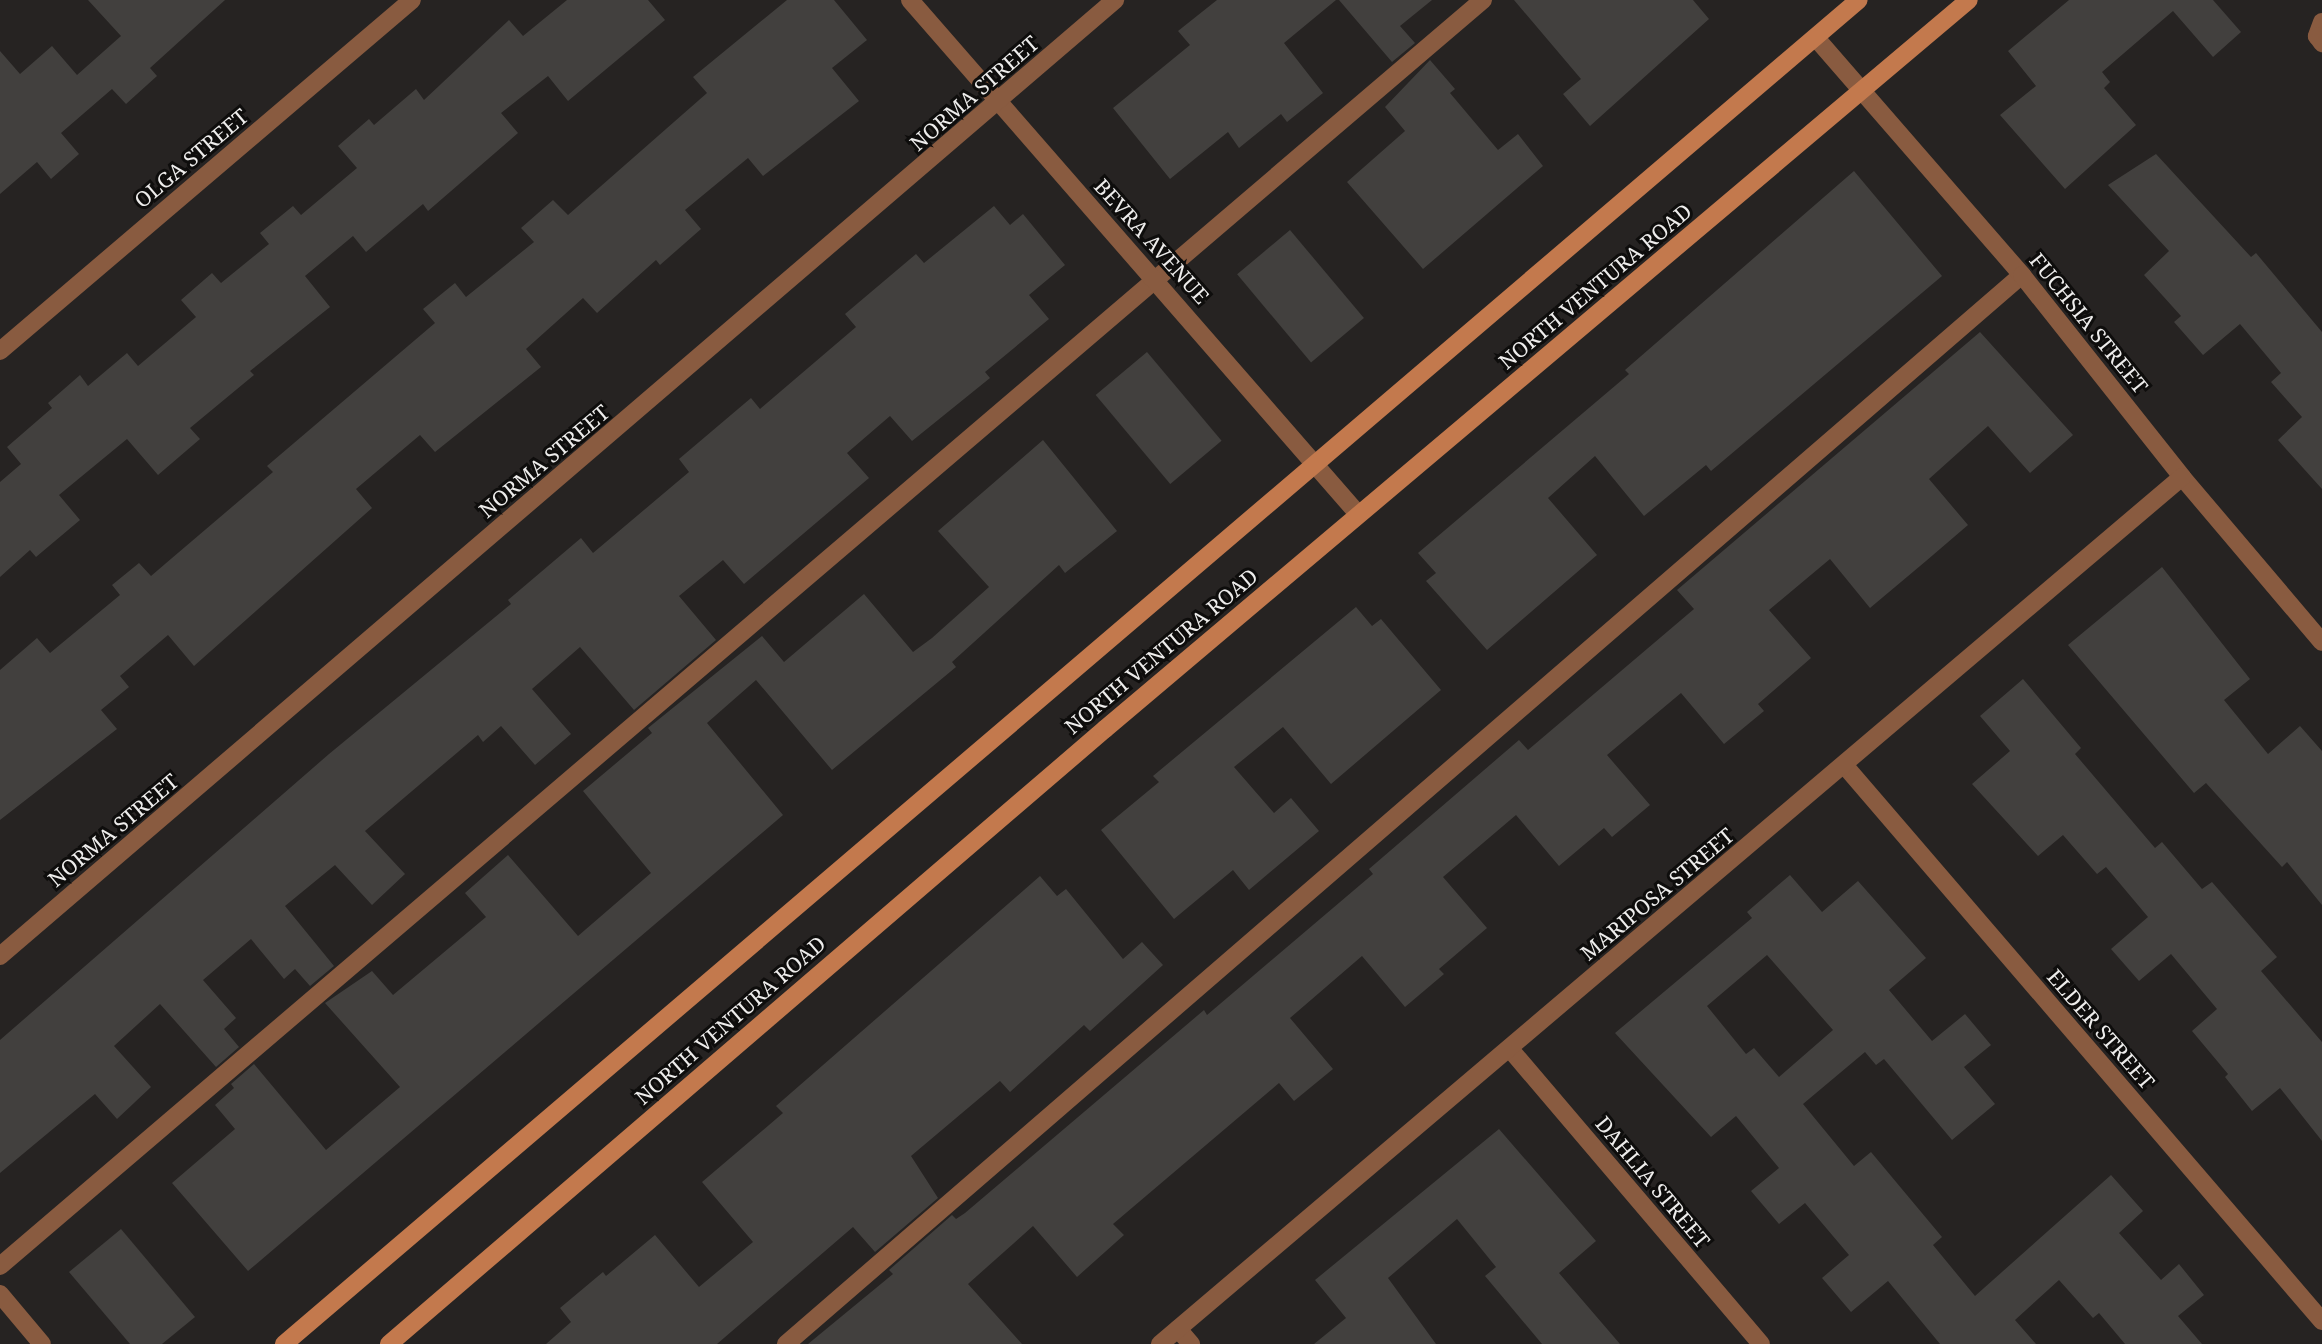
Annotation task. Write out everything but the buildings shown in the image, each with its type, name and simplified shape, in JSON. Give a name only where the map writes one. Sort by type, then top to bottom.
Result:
[{"type":"main road","name":"NORTH VENTURA ROAD","points":[[284,1344],[1859,0]]},
{"type":"main road","name":"NORTH VENTURA ROAD","points":[[389,1344],[1358,514],[1969,0]]},
{"type":"street","name":"OLGA STREET","points":[[0,351],[412,0]]},
{"type":"street","name":"BEVRA AVENUE","points":[[910,0],[998,103],[1156,278],[1358,514]]},
{"type":"street","name":"NORMA STREET","points":[[0,956],[1115,0]]},
{"type":"street","points":[[0,1266],[1483,0]]},
{"type":"street","points":[[2322,22],[2317,36],[2322,43]]},
{"type":"street","name":"FUCHSIA STREET","points":[[1816,38],[2022,275],[2182,477],[2322,642]]},
{"type":"street","points":[[786,1344],[2022,275]]},
{"type":"street","name":"MARIPOSA STREET","points":[[1160,1344],[2182,477]]},
{"type":"street","name":"ELDER STREET","points":[[1844,766],[2322,1321]]},
{"type":"street","name":"DAHLIA STREET","points":[[1510,1049],[1761,1344]]},
{"type":"street","points":[[0,1294],[42,1344]]},
{"type":"street","points":[[1178,1329],[1191,1344]]}]
